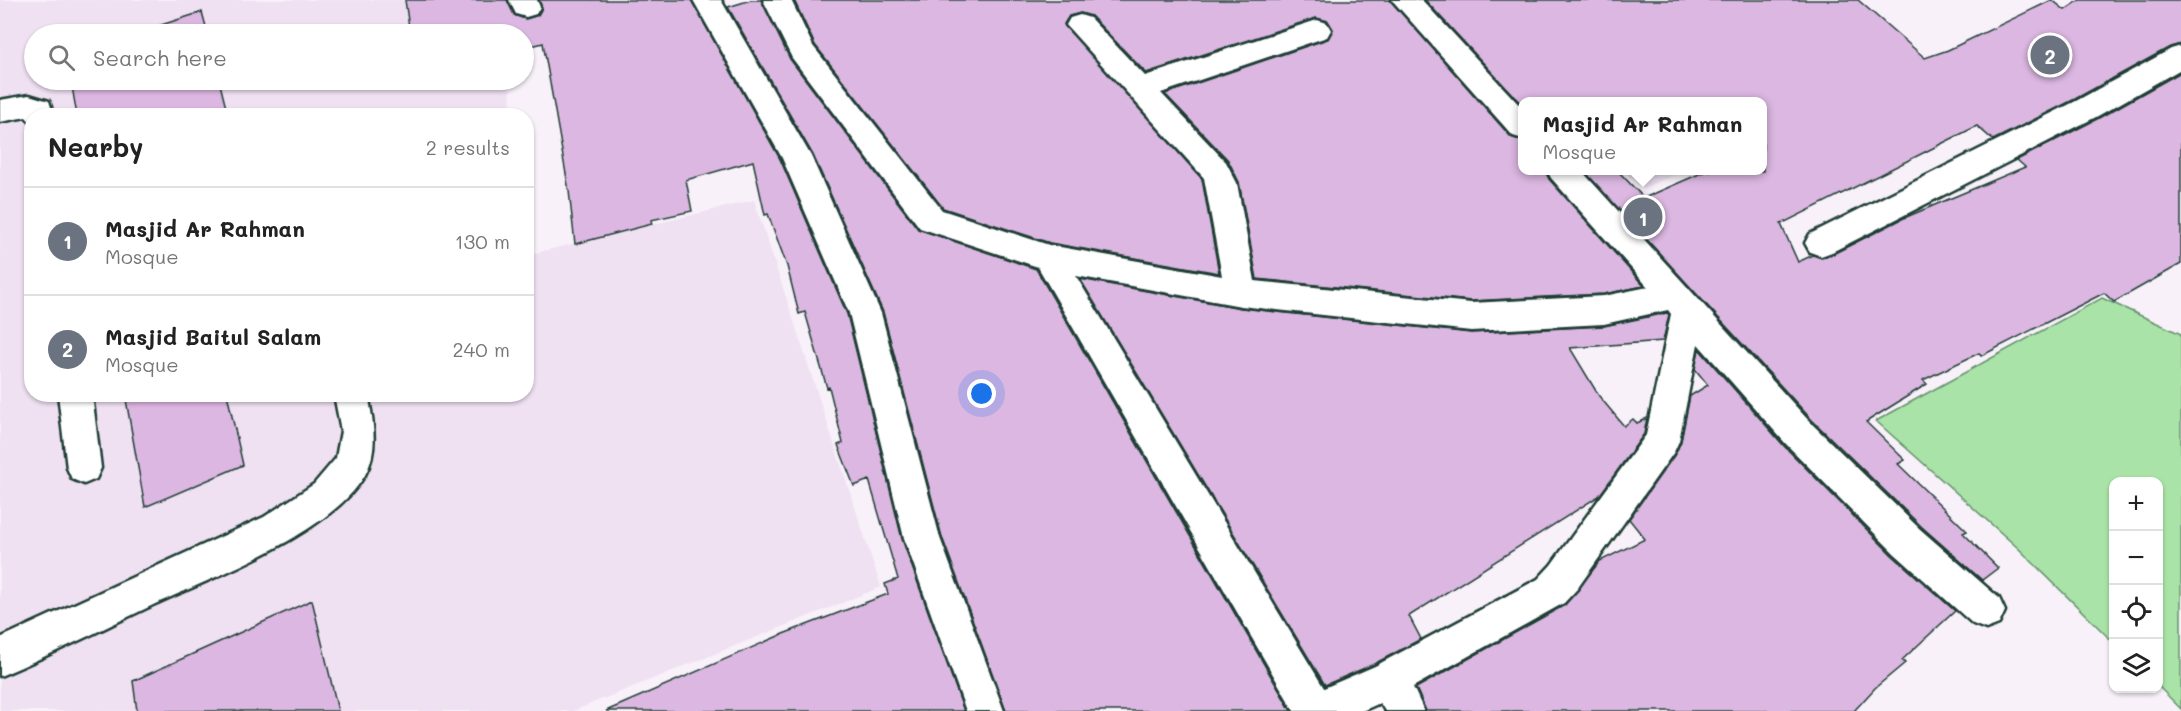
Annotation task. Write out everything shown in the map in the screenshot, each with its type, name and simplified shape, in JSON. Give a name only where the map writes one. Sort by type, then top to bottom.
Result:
[{"type":"street","points":[[706,0],[796,156],[865,313],[922,538],[985,711]]},
{"type":"street","points":[[777,0],[802,51],[931,219],[1049,258],[1241,293],[1472,318],[1604,310],[1682,302]]},
{"type":"street","points":[[1406,0],[1518,123]]},
{"type":"street","points":[[1080,25],[1215,170],[1222,183],[1241,293]]},
{"type":"street","points":[[1140,89],[1317,30]]},
{"type":"street","points":[[1821,243],[2086,109],[2181,56]]},
{"type":"street","points":[[0,111],[29,106],[36,108]]},
{"type":"street","points":[[1566,175],[1798,433],[1907,541],[1986,611]]},
{"type":"street","points":[[1049,258],[1317,711],[1397,695],[1551,591],[1564,577],[1662,441],[1682,302]]},
{"type":"street","points":[[76,402],[84,468]]},
{"type":"street","points":[[0,657],[277,529],[327,495],[352,465],[358,431],[353,402]]},
{"type":"shaded area","points":[[0,0],[499,0],[505,24],[24,24],[24,90],[510,90],[511,108],[24,108],[24,402],[534,402],[534,253],[754,200],[881,587],[573,711],[0,711]]},
{"type":"shaded area","points":[[1628,175],[1673,175],[1642,189]]},
{"type":"green space","points":[[2102,298],[2181,334],[2181,709],[2163,691],[2163,477],[2109,477],[2109,638],[2018,548],[1876,421]]},
{"type":"building","points":[[405,0],[507,0],[514,15],[525,19],[538,15],[542,8],[539,0],[691,0],[780,159],[847,314],[902,539],[964,711],[606,711],[783,634],[888,594],[885,584],[898,579],[869,480],[854,486],[838,445],[843,443],[829,387],[827,388],[805,312],[799,314],[787,266],[768,214],[765,215],[753,161],[686,180],[692,211],[651,220],[652,224],[575,244],[569,191],[543,43],[534,45],[534,24],[409,24]]},
{"type":"building","points":[[751,0],[761,0],[790,59],[918,229],[1036,269],[1291,711],[1006,711],[942,537],[883,312],[813,155],[728,7]]},
{"type":"building","points":[[794,0],[1390,0],[1511,137],[1518,139],[1518,175],[1547,175],[1644,286],[1604,294],[1471,301],[1257,279],[1239,182],[1228,160],[1165,94],[1328,39],[1333,29],[1328,21],[1316,18],[1146,73],[1091,16],[1081,13],[1069,16],[1064,24],[1202,179],[1219,273],[1050,243],[943,208],[815,45]]},
{"type":"building","points":[[1425,0],[1858,0],[1925,58],[1948,50],[2052,0],[2065,10],[2080,0],[2181,0],[2181,44],[2170,47],[2075,99],[1993,140],[1977,126],[1781,224],[1798,262],[1813,255],[1822,258],[1833,254],[1904,218],[2025,167],[2017,160],[2181,72],[2181,264],[2114,302],[2104,293],[1981,356],[1979,353],[1923,380],[1927,384],[1866,422],[1905,460],[1898,464],[1967,531],[1963,533],[1998,568],[1982,580],[1922,527],[1812,420],[1588,175],[1622,175],[1644,198],[1697,175],[1767,175],[1767,97],[1518,97],[1518,101]]},
{"type":"building","points":[[202,12],[205,24],[164,24]]},
{"type":"building","points":[[73,90],[222,90],[226,108],[76,108]]},
{"type":"building","points":[[1080,279],[1241,308],[1471,333],[1604,326],[1667,313],[1669,315],[1663,341],[1570,348],[1599,396],[1624,426],[1633,419],[1637,423],[1647,418],[1644,434],[1599,496],[1409,616],[1421,639],[1374,664],[1325,685]]},
{"type":"building","points":[[1699,349],[1784,446],[1892,555],[1955,611],[1902,660],[1905,663],[1875,688],[1854,711],[1426,711],[1416,688],[1565,605],[1600,561],[1645,539],[1629,519],[1676,453],[1681,441],[1690,396],[1708,385],[1695,369]]},
{"type":"building","points":[[126,402],[229,402],[243,465],[145,507]]},
{"type":"building","points":[[312,600],[338,711],[137,711],[133,681]]},
{"type":"place","name":"Masjid Baitul Salam","points":[[2050,55]]},
{"type":"place","name":"Masjid Ar Rahman","points":[[1643,217]]}]
